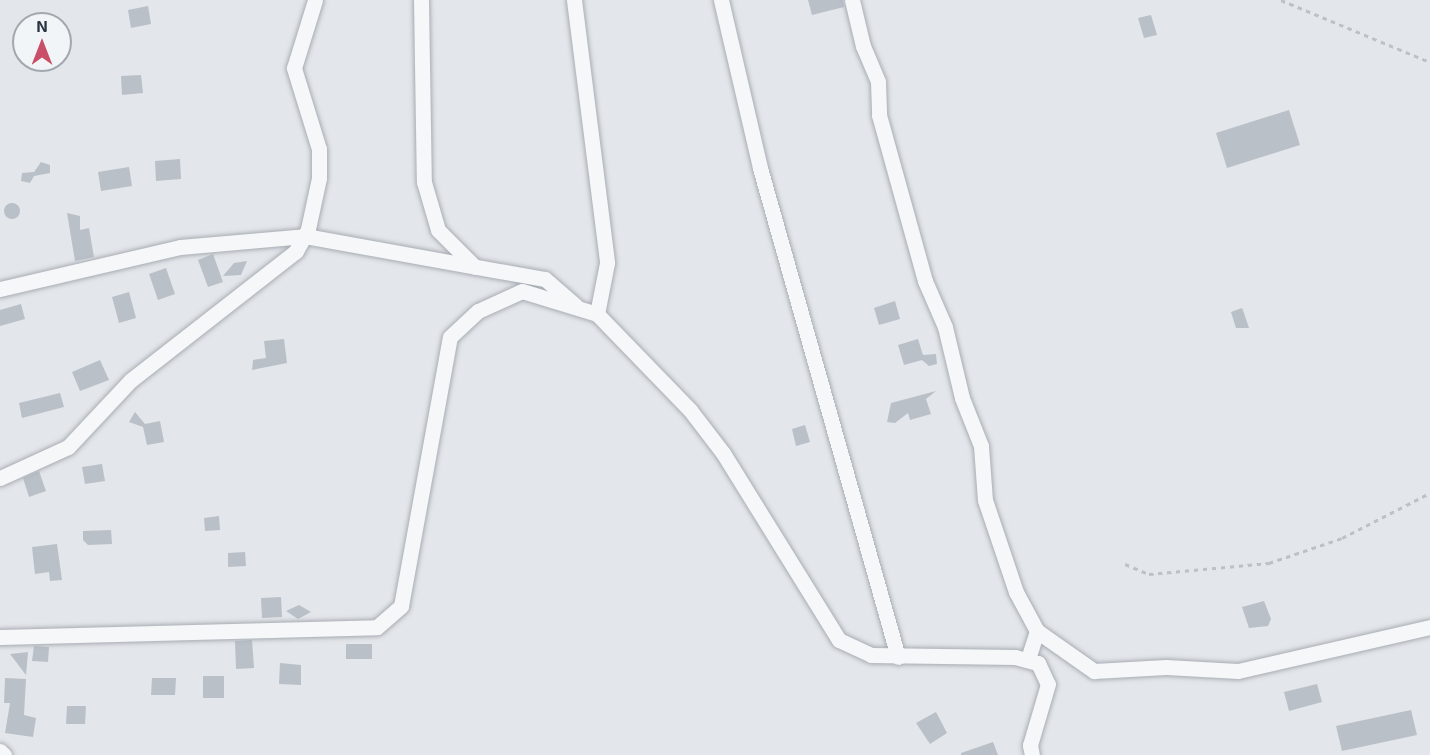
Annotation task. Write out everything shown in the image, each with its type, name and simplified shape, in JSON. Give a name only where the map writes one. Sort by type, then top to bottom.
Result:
[{"type":"street","points":[[0,478],[68,447],[131,380],[290,256],[305,236],[320,164],[294,68],[315,0]]},
{"type":"street","points":[[421,0],[424,182],[438,230],[474,267]]},
{"type":"street","points":[[574,0],[607,263],[597,314]]},
{"type":"street","points":[[721,0],[760,168],[898,657]]},
{"type":"street","points":[[852,0],[863,46],[878,82],[879,115],[925,281],[945,327],[962,398],[981,446],[985,500],[1016,592],[1036,631],[1094,671],[1166,667],[1238,671],[1430,627]]},
{"type":"street","points":[[0,289],[180,247],[305,236],[545,279],[580,309]]},
{"type":"street","points":[[0,637],[377,627],[401,606],[450,337],[478,311],[522,291],[597,314],[690,411],[723,453],[839,640],[871,655],[1028,659],[1046,672],[1048,684],[1030,745],[1032,755]]},
{"type":"street","points":[[1028,659],[1036,631]]},
{"type":"street","points":[[0,751],[4,755]]},
{"type":"path","points":[[1281,0],[1430,62]]},
{"type":"path","points":[[1125,564],[1149,574],[1269,563],[1342,538],[1430,494]]},
{"type":"building","points":[[808,0],[843,0],[844,7],[812,15]]},
{"type":"building","points":[[148,6],[151,24],[131,28],[128,10]]},
{"type":"building","points":[[1151,15],[1157,35],[1144,38],[1138,18]]},
{"type":"building","points":[[141,75],[143,93],[122,95],[121,76]]},
{"type":"building","points":[[1289,110],[1300,145],[1227,168],[1216,133]]},
{"type":"building","points":[[180,159],[181,179],[156,181],[155,161]]},
{"type":"building","points":[[41,162],[50,165],[50,173],[34,176],[30,183],[21,181],[22,173],[34,172]]},
{"type":"building","points":[[129,167],[132,186],[101,191],[98,172]]},
{"type":"building","points":[[9,203],[15,203],[20,211],[18,217],[9,219],[4,214],[4,208]]},
{"type":"building","points":[[67,213],[80,216],[80,230],[89,228],[94,257],[75,261]]},
{"type":"building","points":[[213,254],[223,282],[208,287],[198,260]]},
{"type":"building","points":[[247,261],[241,275],[223,276],[234,263]]},
{"type":"building","points":[[166,268],[175,294],[158,300],[149,274]]},
{"type":"building","points":[[129,292],[136,318],[119,323],[112,297]]},
{"type":"building","points":[[895,301],[900,319],[879,325],[874,308]]},
{"type":"building","points":[[21,304],[25,319],[0,326],[0,310]]},
{"type":"building","points":[[1242,308],[1249,328],[1236,328],[1231,312]]},
{"type":"building","points":[[284,339],[287,363],[252,370],[253,360],[266,358],[264,341]]},
{"type":"building","points":[[918,339],[923,355],[936,354],[937,364],[929,366],[922,360],[904,365],[898,345]]},
{"type":"building","points":[[100,360],[109,380],[80,391],[72,372]]},
{"type":"building","points":[[936,391],[926,399],[931,414],[910,420],[908,413],[895,423],[887,422],[891,403]]},
{"type":"building","points":[[60,393],[64,407],[22,418],[19,403]]},
{"type":"building","points":[[135,412],[145,424],[160,421],[164,442],[147,445],[143,427],[129,422]]},
{"type":"building","points":[[805,425],[810,442],[796,446],[792,429]]},
{"type":"building","points":[[102,464],[105,481],[85,484],[82,467]]},
{"type":"building","points":[[39,471],[46,491],[29,497],[23,478]]},
{"type":"building","points":[[219,516],[220,530],[205,531],[204,518]]},
{"type":"building","points":[[111,530],[112,544],[88,545],[83,540],[83,531]]},
{"type":"building","points":[[57,544],[62,580],[50,581],[49,572],[35,574],[32,547]]},
{"type":"building","points":[[245,552],[246,566],[228,567],[228,553]]},
{"type":"building","points":[[281,597],[282,617],[262,618],[261,598]]},
{"type":"building","points":[[1264,601],[1271,619],[1268,626],[1249,628],[1242,607]]},
{"type":"building","points":[[299,605],[311,612],[298,619],[286,611]]},
{"type":"building","points":[[252,640],[254,668],[236,669],[235,641]]},
{"type":"building","points":[[346,644],[372,644],[372,659],[346,659]]},
{"type":"building","points":[[34,646],[49,647],[48,662],[32,661]]},
{"type":"building","points":[[28,652],[26,675],[10,654]]},
{"type":"building","points":[[280,663],[301,665],[301,685],[279,684]]},
{"type":"building","points":[[203,676],[224,676],[224,698],[203,698]]},
{"type":"building","points":[[5,678],[26,679],[24,715],[36,718],[33,737],[5,733],[10,703],[4,703]]},
{"type":"building","points":[[152,678],[176,678],[175,695],[151,695]]},
{"type":"building","points":[[1317,684],[1322,702],[1289,711],[1284,692]]},
{"type":"building","points":[[67,706],[86,706],[85,724],[66,724]]},
{"type":"building","points":[[1411,710],[1417,735],[1342,751],[1336,726]]},
{"type":"building","points":[[936,712],[947,733],[930,744],[916,723]]},
{"type":"building","points":[[993,742],[998,755],[961,755],[961,753]]}]
